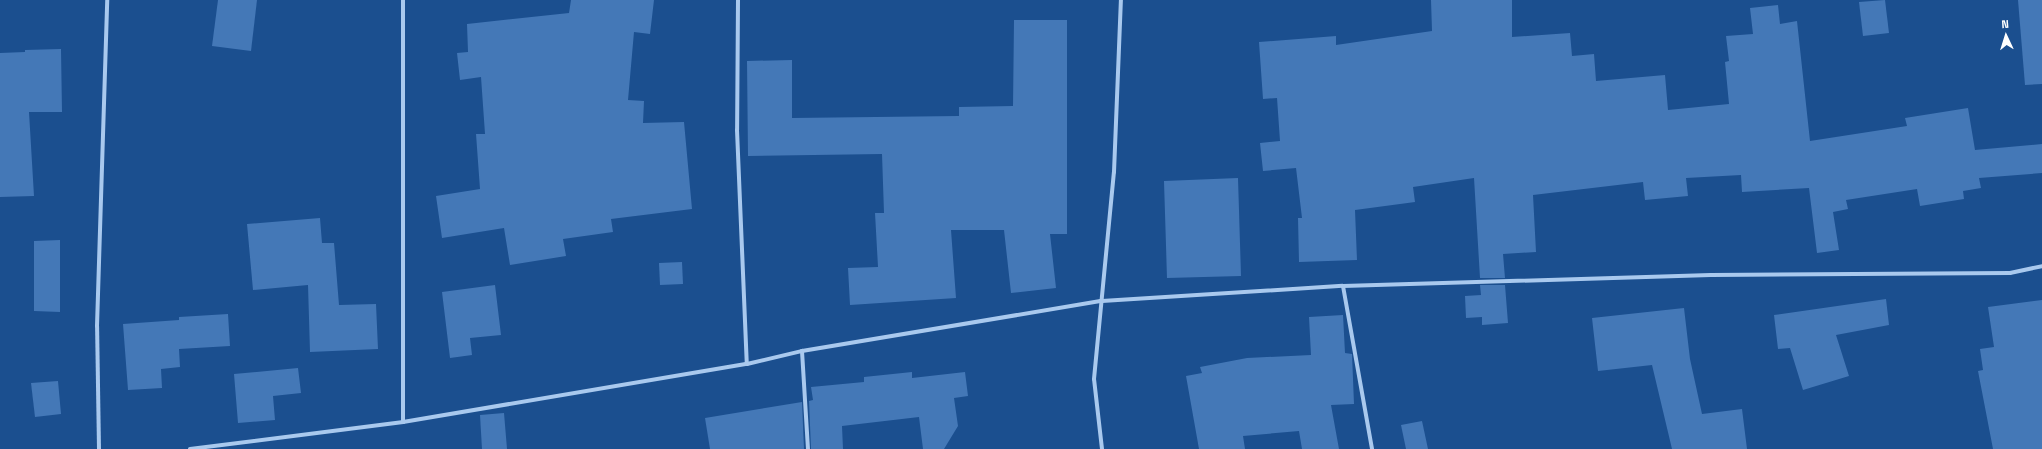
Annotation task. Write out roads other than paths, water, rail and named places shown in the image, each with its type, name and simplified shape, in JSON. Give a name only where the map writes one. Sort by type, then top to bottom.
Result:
[{"type":"street","points":[[99,449],[97,326],[107,0]]},
{"type":"street","points":[[403,0],[403,422]]},
{"type":"street","points":[[738,0],[737,130],[747,364]]},
{"type":"street","points":[[1102,449],[1094,379],[1114,172],[1121,0]]},
{"type":"street","points":[[190,449],[403,422],[747,364],[802,351],[1102,301],[1342,286],[1711,275],[2010,273],[2042,266]]},
{"type":"street","points":[[1342,286],[1372,449]]},
{"type":"street","points":[[802,351],[808,449]]}]
